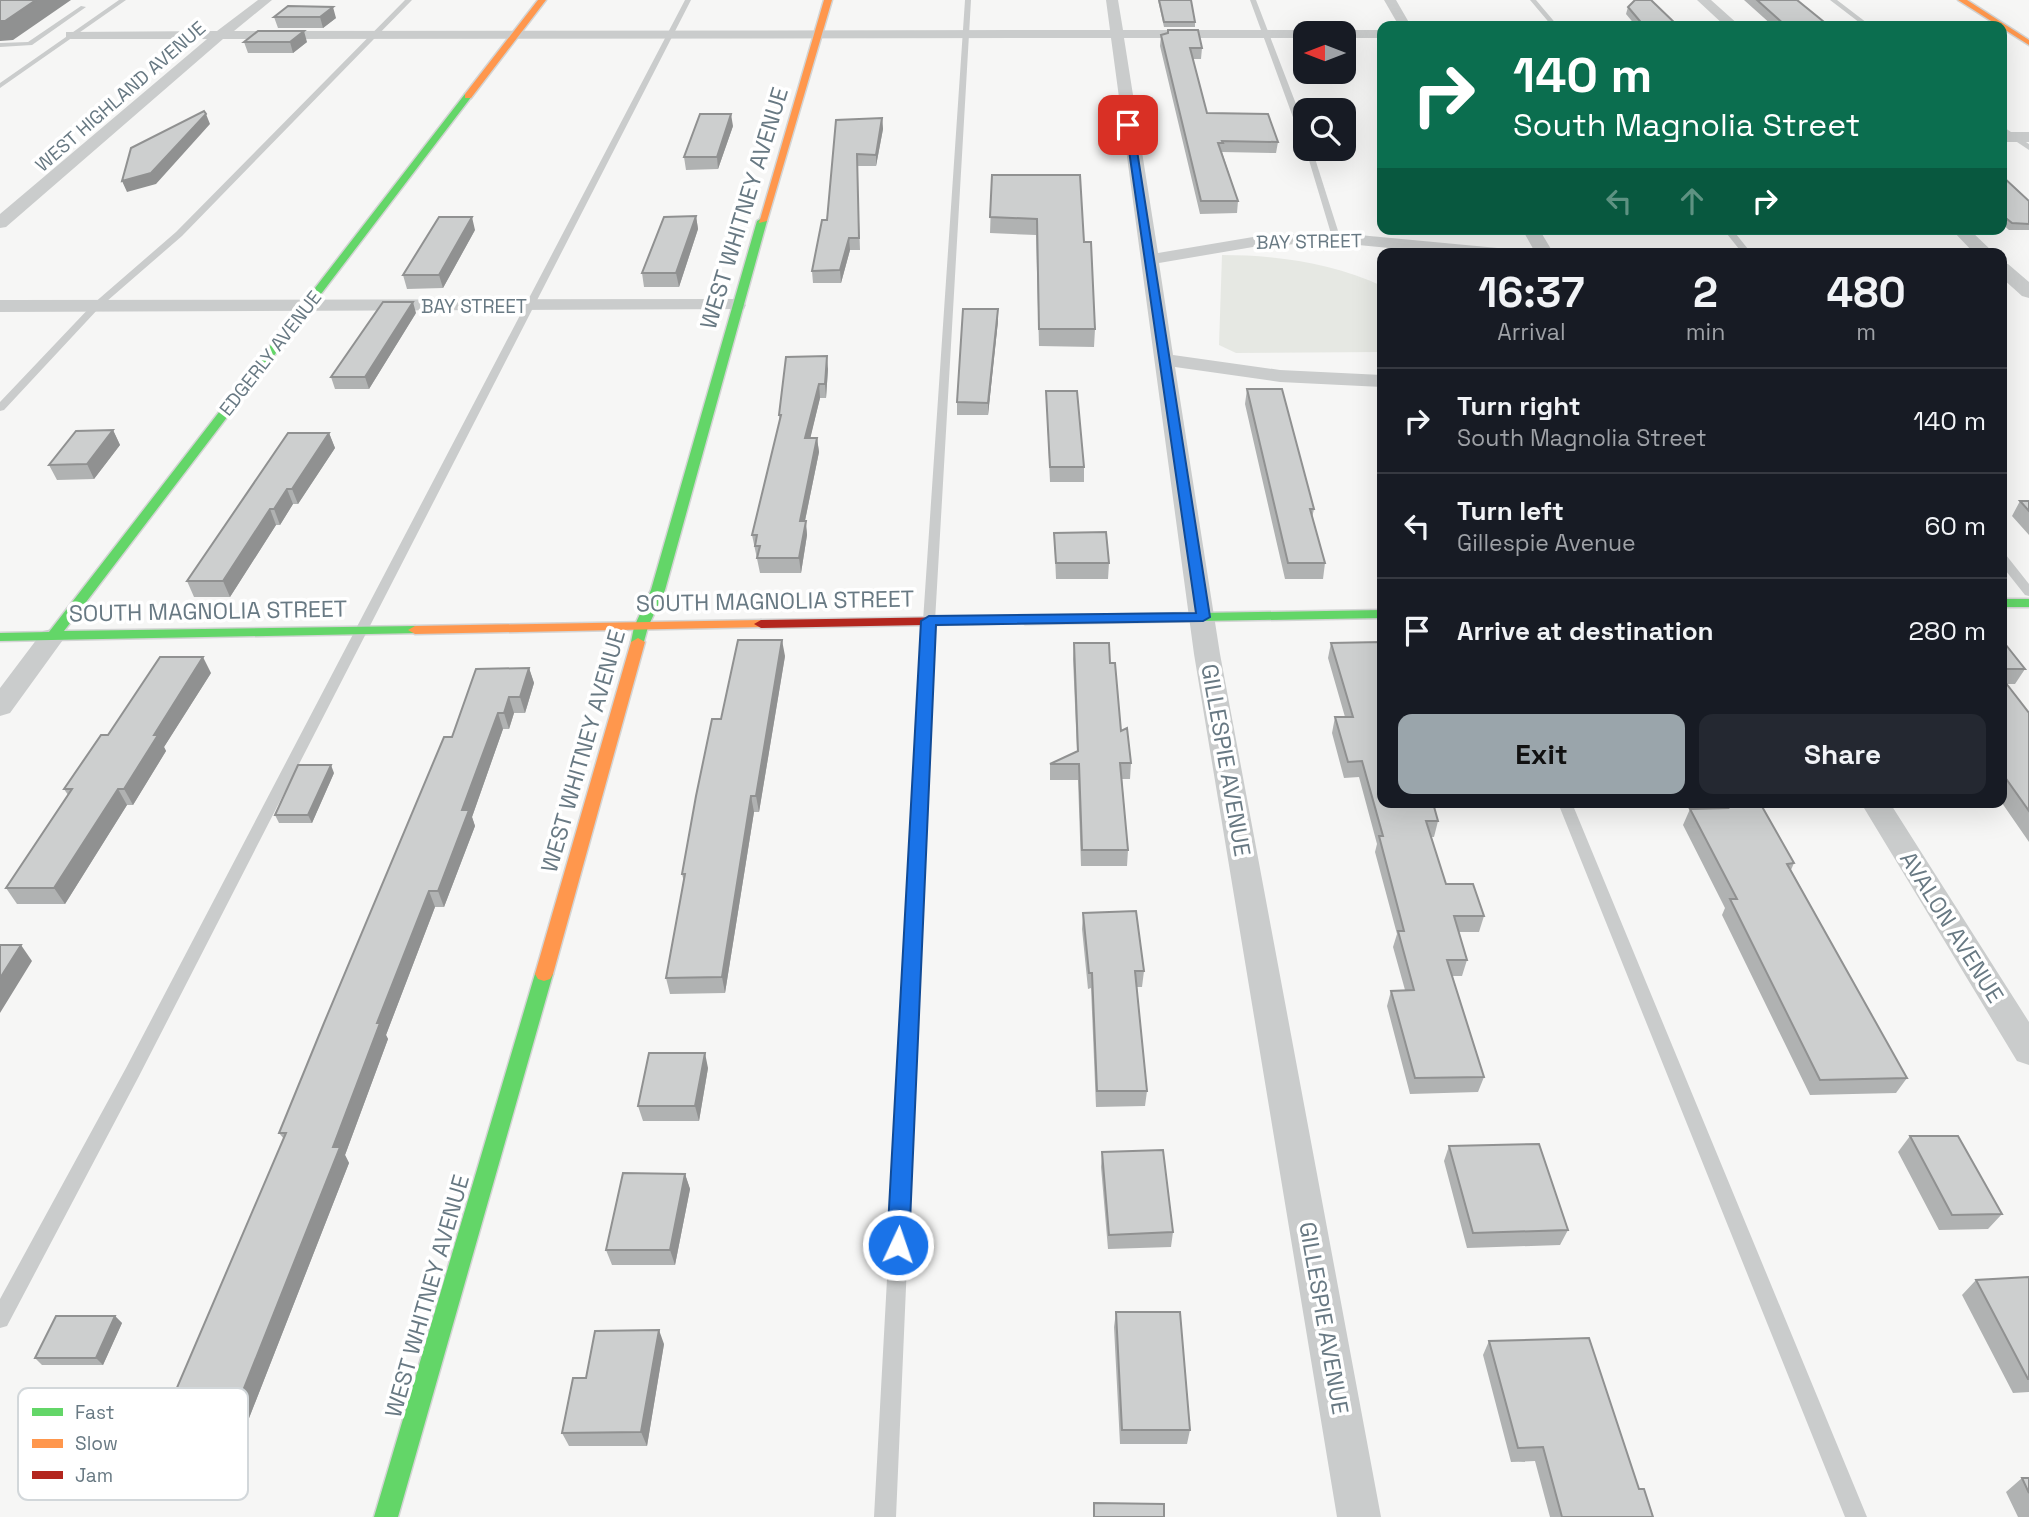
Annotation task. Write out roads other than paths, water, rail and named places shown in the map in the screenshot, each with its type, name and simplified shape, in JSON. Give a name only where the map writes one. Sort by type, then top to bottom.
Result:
[{"type":"street","name":"WEST HIGHLAND AVENUE","points":[[0,223],[220,35],[266,0]]},
{"type":"street","name":"EDGERLY AVENUE","points":[[0,707],[542,0]]},
{"type":"street","name":"WEST WHITNEY AVENUE","points":[[386,1517],[631,673],[641,627],[658,590],[737,305],[828,0]]},
{"type":"street","name":"GILLESPIE AVENUE","points":[[1112,0],[1118,34],[1116,44],[1207,654],[1359,1517]]},
{"type":"street","points":[[1390,0],[1402,21]]},
{"type":"street","points":[[1703,0],[1727,21]]},
{"type":"street","points":[[1962,0],[1996,21]]},
{"type":"street","points":[[2007,28],[2027,40]]},
{"type":"street","points":[[71,35],[1293,34]]},
{"type":"street","points":[[1356,34],[1377,34]]},
{"type":"street","points":[[1965,235],[1980,248]]},
{"type":"street","name":"BAY STREET","points":[[1148,260],[1253,242],[1336,237],[1451,248]]},
{"type":"street","points":[[2007,272],[2029,292]]},
{"type":"street","name":"BAY STREET","points":[[0,306],[737,305]]},
{"type":"street","points":[[1163,359],[1280,376],[1377,380]]},
{"type":"street","points":[[2007,603],[2029,603]]},
{"type":"street","name":"SOUTH MAGNOLIA STREET","points":[[0,637],[1377,614]]},
{"type":"street","name":"AVALON AVENUE","points":[[1878,808],[2029,1051]]},
{"type":"lane","points":[[0,86],[123,0]]},
{"type":"lane","points":[[0,408],[96,306],[180,234],[409,0]]},
{"type":"lane","points":[[0,1318],[132,1073],[688,0]]},
{"type":"lane","points":[[885,1517],[929,621],[968,0]]},
{"type":"lane","points":[[1253,0],[1293,109]]},
{"type":"lane","points":[[1533,0],[1551,21]]},
{"type":"lane","points":[[1833,0],[1861,21]]},
{"type":"lane","points":[[0,44],[30,44],[83,7]]},
{"type":"lane","points":[[2012,135],[2029,148]]},
{"type":"lane","points":[[1312,161],[1336,237]]},
{"type":"lane","points":[[2007,564],[2029,593]]},
{"type":"lane","points":[[1567,808],[1856,1517]]}]
